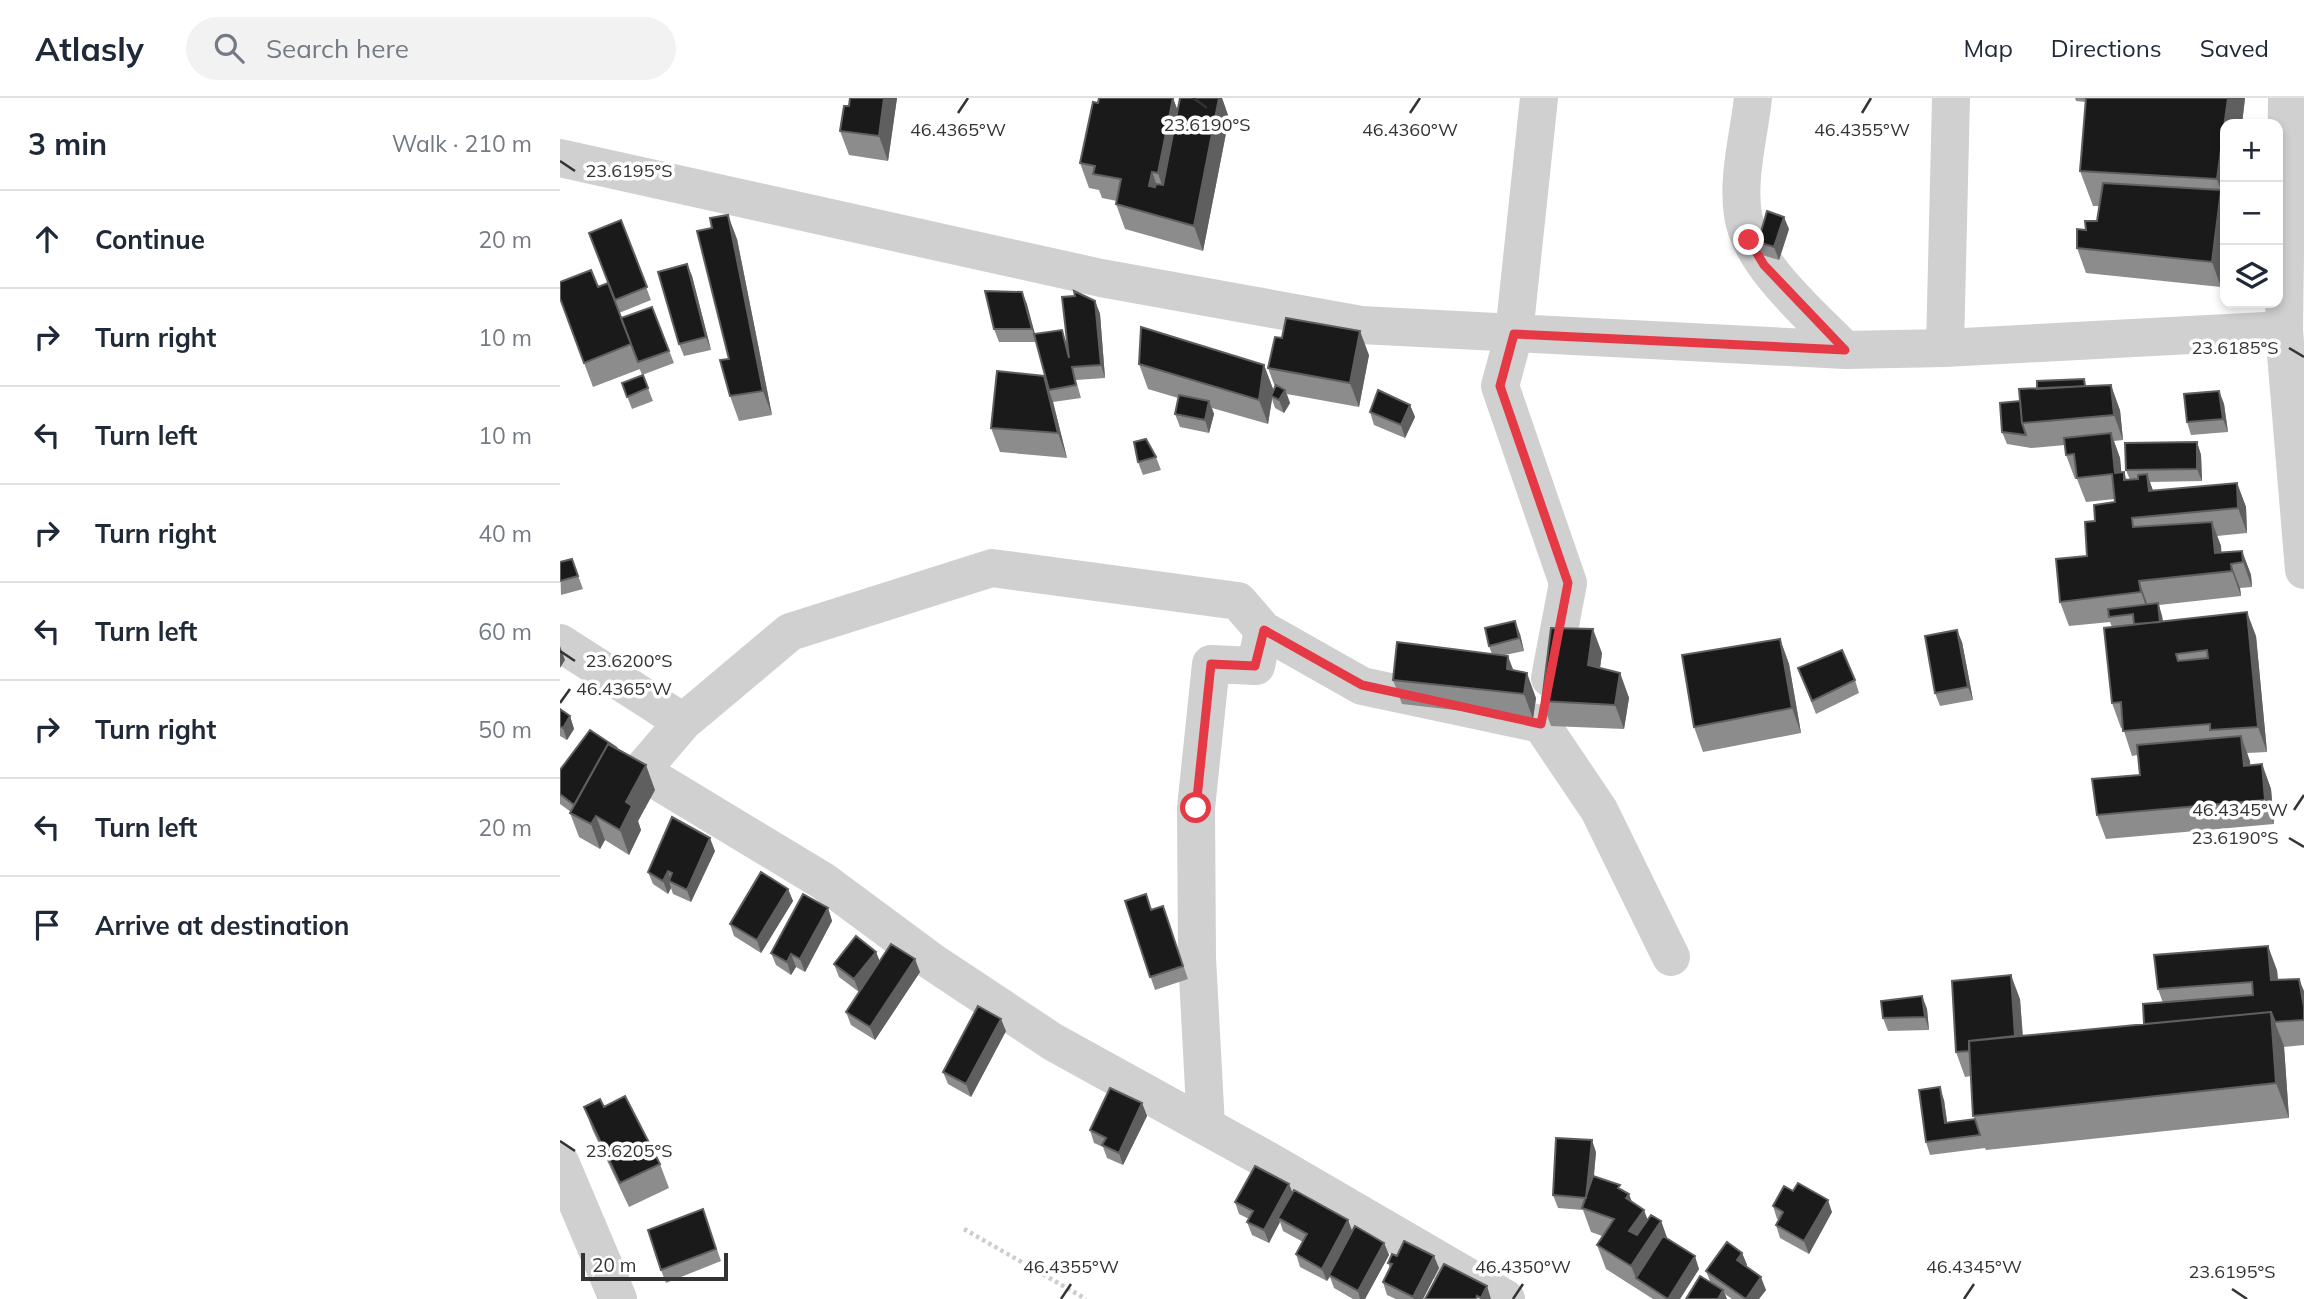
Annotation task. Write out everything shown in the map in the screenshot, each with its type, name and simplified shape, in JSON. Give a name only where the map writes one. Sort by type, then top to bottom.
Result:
[{"type":"street","points":[[1539,98],[1514,334],[1500,386],[1568,583],[1541,724]]},
{"type":"street","points":[[1753,98],[1742,186],[1743,215],[1749,240],[1764,265],[1845,350]]},
{"type":"street","points":[[1945,348],[1951,98]]},
{"type":"street","points":[[2287,98],[2284,330],[2304,570]]},
{"type":"street","points":[[560,158],[1101,278],[1361,325],[1845,350],[1945,348],[2284,330]]},
{"type":"street","points":[[1506,1299],[1206,1126],[1053,1042],[931,961],[823,881],[641,771],[683,722],[790,632],[992,568],[1238,601],[1264,630],[1362,685],[1541,724],[1600,810],[1671,957]]},
{"type":"street","points":[[1206,1126],[1197,958],[1196,808],[1211,664],[1255,666],[1264,630]]},
{"type":"street","points":[[560,643],[683,722]]},
{"type":"street","points":[[560,1162],[618,1299]]},
{"type":"path","points":[[964,1229],[1086,1299]]},
{"type":"building","points":[[850,98],[884,98],[879,136],[840,131],[844,106],[849,106]]},
{"type":"building","points":[[1099,98],[1173,98],[1158,173],[1152,172],[1149,186],[1155,187],[1156,184],[1163,185],[1180,98],[1219,98],[1194,226],[1116,204],[1121,179],[1093,174],[1095,166],[1080,163],[1093,102],[1098,103]]},
{"type":"building","points":[[2086,98],[2228,98],[2225,119],[2220,119],[2217,179],[2080,171]]},
{"type":"building","points":[[2103,183],[2220,190],[2212,262],[2077,248],[2077,229],[2086,230],[2085,221],[2097,221]]},
{"type":"building","points":[[1767,211],[1784,217],[1774,247],[1758,242]]},
{"type":"building","points":[[728,215],[763,391],[730,396],[720,360],[729,359],[697,231],[712,228],[710,218]]},
{"type":"building","points":[[621,220],[647,287],[615,300],[589,233]]},
{"type":"building","points":[[687,264],[706,337],[679,344],[658,272]]},
{"type":"building","points":[[591,270],[598,287],[608,283],[631,344],[584,363],[560,298],[560,282]]},
{"type":"building","points":[[985,291],[1022,292],[1032,329],[994,329]]},
{"type":"building","points":[[1074,291],[1095,301],[1101,365],[1072,367],[1076,385],[1049,390],[1034,334],[1062,330],[1069,358],[1062,297],[1075,296]]},
{"type":"building","points":[[652,307],[669,351],[638,362],[621,318]]},
{"type":"building","points":[[1286,318],[1360,331],[1350,383],[1268,368],[1275,337],[1282,338]]},
{"type":"building","points":[[1141,327],[1264,365],[1259,400],[1139,364]]},
{"type":"building","points":[[997,371],[1044,376],[1058,433],[991,428]]},
{"type":"building","points":[[643,375],[648,388],[627,397],[622,383]]},
{"type":"building","points":[[2084,379],[2085,386],[2037,389],[2037,381]]},
{"type":"building","points":[[1276,385],[1285,390],[1279,400],[1271,396]]},
{"type":"building","points":[[2111,385],[2114,415],[2022,423],[2019,389]]},
{"type":"building","points":[[1378,390],[1410,405],[1401,425],[1370,412]]},
{"type":"building","points":[[2219,391],[2223,419],[2187,422],[2184,394]]},
{"type":"building","points":[[1179,395],[1209,401],[1205,420],[1175,414]]},
{"type":"building","points":[[2020,401],[2026,435],[2002,432],[2000,403]]},
{"type":"building","points":[[2111,433],[2115,473],[2124,472],[2124,480],[2138,479],[2138,475],[2147,474],[2149,491],[2237,483],[2238,508],[2132,518],[2133,527],[2212,522],[2215,553],[2242,551],[2243,562],[2231,564],[2232,571],[2139,581],[2141,592],[2060,602],[2056,559],[2087,556],[2085,522],[2095,521],[2094,505],[2115,502],[2112,474],[2077,478],[2074,454],[2066,455],[2064,438]]},
{"type":"building","points":[[1146,439],[1156,457],[1138,462],[1134,442]]},
{"type":"building","points":[[2197,442],[2197,469],[2126,470],[2125,443]]},
{"type":"building","points":[[572,559],[578,576],[560,581],[560,562]]},
{"type":"building","points":[[2158,603],[2160,622],[2134,624],[2133,614],[2109,617],[2108,609]]},
{"type":"building","points":[[2247,612],[2258,727],[2210,730],[2210,724],[2123,731],[2121,702],[2112,703],[2104,628]],"holes":[[[2207,650],[2208,658],[2178,661],[2176,654]]]},
{"type":"building","points":[[1515,621],[1519,638],[1489,646],[1485,628]]},
{"type":"building","points":[[1551,628],[1593,629],[1588,665],[1620,673],[1615,705],[1542,701]]},
{"type":"building","points":[[1957,630],[1968,687],[1935,693],[1925,636]]},
{"type":"building","points":[[1780,639],[1792,708],[1694,727],[1682,655]]},
{"type":"building","points":[[1397,642],[1508,656],[1507,669],[1527,673],[1524,694],[1393,680]]},
{"type":"building","points":[[1842,650],[1855,680],[1812,701],[1798,668]]},
{"type":"building","points":[[560,709],[570,716],[563,728],[560,726]]},
{"type":"building","points":[[590,730],[617,748],[608,744],[574,805],[560,794],[560,770]]},
{"type":"building","points":[[2241,736],[2244,766],[2262,764],[2265,800],[2097,815],[2092,779],[2140,775],[2137,745]]},
{"type":"building","points":[[608,744],[646,765],[626,802],[632,806],[620,830],[596,816],[591,824],[570,813]]},
{"type":"building","points":[[672,817],[710,838],[687,890],[669,881],[672,873],[668,871],[663,881],[648,872]]},
{"type":"building","points":[[761,872],[788,889],[757,940],[730,924]]},
{"type":"building","points":[[803,894],[828,908],[800,959],[791,954],[787,962],[771,953]]},
{"type":"building","points":[[1146,894],[1151,910],[1163,906],[1183,966],[1150,977],[1125,901]]},
{"type":"building","points":[[856,936],[876,952],[854,979],[834,964]]},
{"type":"building","points":[[891,944],[915,959],[870,1027],[846,1012]]},
{"type":"building","points":[[2268,946],[2271,980],[2299,979],[2304,1020],[2275,1022],[2271,1012],[2144,1024],[2143,1004],[2253,995],[2252,982],[2158,989],[2154,955]]},
{"type":"building","points":[[2011,975],[2015,1036],[1969,1041],[1969,1051],[1956,1052],[1952,981]]},
{"type":"building","points":[[1922,996],[1925,1017],[1883,1018],[1881,1001]]},
{"type":"building","points":[[978,1006],[1001,1019],[966,1084],[943,1072]]},
{"type":"building","points":[[2271,1012],[2276,1083],[1973,1116],[1969,1041]]},
{"type":"building","points":[[1940,1087],[1945,1123],[1975,1119],[1980,1135],[1926,1142],[1919,1090]]},
{"type":"building","points":[[1110,1088],[1142,1103],[1119,1153],[1102,1145],[1106,1138],[1090,1130]]},
{"type":"building","points":[[625,1096],[660,1164],[620,1183],[584,1107],[600,1099],[604,1107]]},
{"type":"building","points":[[1556,1138],[1592,1140],[1586,1198],[1553,1195]]},
{"type":"building","points":[[1255,1166],[1289,1184],[1264,1230],[1247,1222],[1253,1211],[1235,1202]]},
{"type":"building","points":[[1593,1176],[1620,1185],[1618,1188],[1629,1194],[1626,1198],[1644,1210],[1629,1231],[1637,1235],[1651,1215],[1661,1221],[1631,1266],[1597,1245],[1614,1219],[1582,1208]]},
{"type":"building","points":[[1798,1183],[1828,1200],[1804,1241],[1776,1225],[1783,1212],[1773,1206],[1784,1186],[1793,1191]]},
{"type":"building","points":[[1294,1190],[1348,1220],[1322,1269],[1296,1254],[1307,1234],[1278,1218]]},
{"type":"building","points":[[703,1209],[716,1249],[661,1270],[648,1230]]},
{"type":"building","points":[[1355,1226],[1384,1243],[1358,1291],[1329,1275]]},
{"type":"building","points":[[1663,1236],[1695,1256],[1668,1299],[1636,1278]]},
{"type":"building","points":[[1404,1241],[1434,1256],[1413,1297],[1383,1282],[1392,1264],[1388,1263],[1392,1254],[1397,1256]]},
{"type":"building","points":[[1727,1242],[1742,1253],[1737,1260],[1761,1277],[1746,1299],[1706,1271]]},
{"type":"building","points":[[1444,1264],[1487,1286],[1481,1298],[1425,1299]]},
{"type":"building","points":[[1700,1276],[1723,1290],[1718,1299],[1686,1299]]},
{"type":"route","points":[[1196,808],[1211,664],[1255,666],[1264,630],[1362,685],[1541,724],[1568,583],[1500,386],[1514,334],[1845,350],[1764,265],[1749,240]]}]
